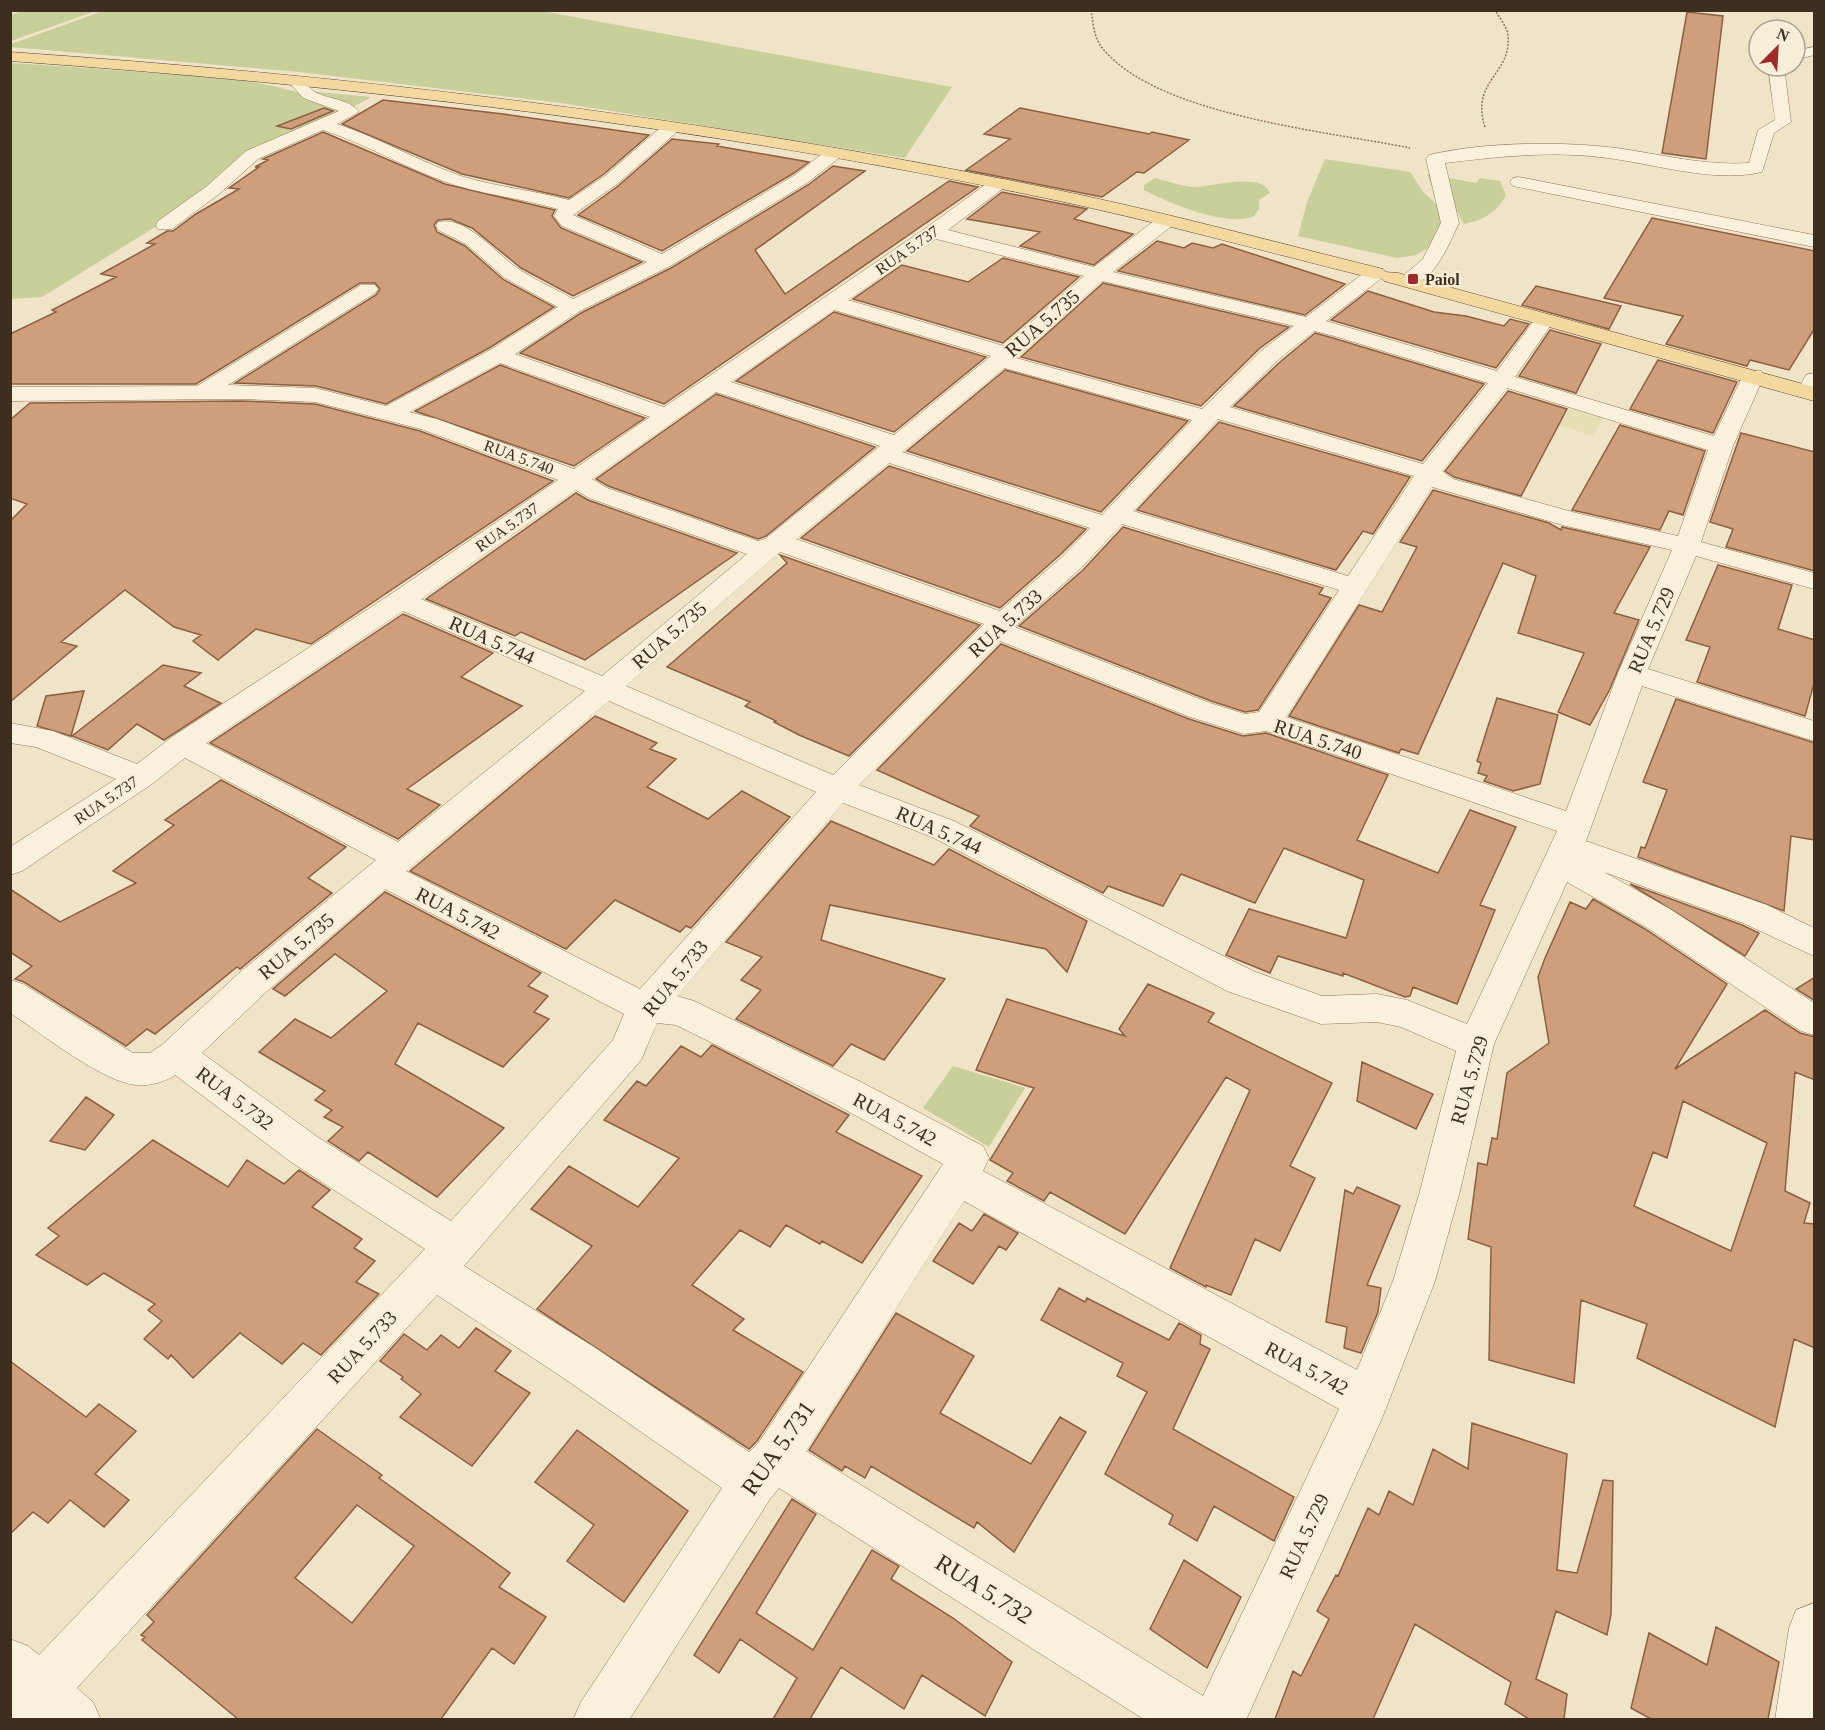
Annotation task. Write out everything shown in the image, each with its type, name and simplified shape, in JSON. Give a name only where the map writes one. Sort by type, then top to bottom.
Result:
[{"type":"main road","points":[[10,57],[296,81],[496,101],[672,127],[999,183],[1166,221],[1391,277],[1753,376],[1812,389]]},
{"type":"street","points":[[1435,159],[1533,149],[1595,151],[1732,169],[1756,168],[1766,130],[1783,122],[1778,78]]},
{"type":"street","points":[[165,225],[213,190],[252,155],[350,114],[351,111],[309,95],[296,81]]},
{"type":"street","points":[[322,125],[363,138],[423,168],[454,179],[485,189],[530,195],[573,207]]},
{"type":"street","points":[[663,262],[568,222],[563,216],[611,180],[672,127]]},
{"type":"street","points":[[390,413],[498,355],[573,307],[663,262],[801,179],[833,154]]},
{"type":"street","name":"RUA 5.733","points":[[34,1698],[444,1258],[628,1049],[645,1008],[837,789],[1000,626],[1038,594],[1210,414],[1270,355],[1308,323],[1391,277],[1431,262],[1450,223],[1435,159]]},
{"type":"street","points":[[1519,182],[1815,242]]},
{"type":"street","name":"RUA 5.737","points":[[10,863],[141,777],[183,744],[401,600],[933,232],[999,183]]},
{"type":"street","name":"RUA 5.735","points":[[176,1054],[252,983],[391,866],[604,690],[774,544],[1003,357],[1098,274],[1166,221]]},
{"type":"street","points":[[445,226],[473,240],[512,274],[573,307]]},
{"type":"street","points":[[933,232],[1098,274],[1308,323],[1721,446]]},
{"type":"street","points":[[202,392],[368,289]]},
{"type":"street","points":[[831,302],[1003,357],[1428,473],[1444,484],[1575,521],[1687,546],[1815,581]]},
{"type":"street","points":[[1268,721],[1428,473],[1501,381],[1545,318]]},
{"type":"street","points":[[498,355],[667,416]]},
{"type":"street","name":"RUA 5.729","points":[[1219,1719],[1367,1400],[1414,1281],[1440,1191],[1476,1044],[1567,845],[1632,673],[1687,546],[1721,446],[1753,376]]},
{"type":"street","points":[[714,384],[892,449],[1112,519],[1356,587]]},
{"type":"street","name":"RUA 5.740","points":[[10,394],[202,392],[315,395],[429,424],[576,479],[598,493],[757,549],[774,544],[791,544],[1000,626],[1200,710],[1245,724],[1268,721],[1567,845],[1755,914],[1815,943]]},
{"type":"street","name":"RUA 5.744","points":[[401,600],[604,690],[837,789],[944,829],[1240,981],[1321,1010],[1377,1008],[1407,1014],[1476,1044]]},
{"type":"street","points":[[1632,673],[1815,731]]},
{"type":"street","points":[[10,733],[42,738],[141,777]]},
{"type":"street","name":"RUA 5.742","points":[[183,744],[391,866],[645,1008],[681,1011],[846,1092],[969,1158],[957,1177],[1367,1400]]},
{"type":"street","points":[[1567,845],[1658,918],[1815,1021]]},
{"type":"street","name":"RUA 5.732","points":[[10,994],[122,1065],[137,1070],[158,1066],[176,1054],[305,1150],[578,1362],[1193,1719]]},
{"type":"street","name":"RUA 5.731","points":[[599,1719],[957,1177]]},
{"type":"street","points":[[1801,1719],[1815,1628]]},
{"type":"path","points":[[1091,10],[1093,28],[1104,50],[1127,69],[1155,86],[1209,107],[1413,148],[1435,159]]},
{"type":"path","points":[[1492,152],[1480,111],[1481,98],[1507,54],[1508,33],[1495,10]]},
{"type":"shaded area","points":[[1570,409],[1604,418],[1592,436],[1558,424]]},
{"type":"green space","points":[[23,11],[96,11],[11,41],[11,15]]},
{"type":"green space","points":[[103,11],[542,11],[952,87],[905,158],[561,103],[299,72],[11,47],[11,44]]},
{"type":"green space","points":[[10,63],[202,76],[251,82],[298,93],[344,111],[279,140],[181,211],[42,297],[11,299]]},
{"type":"green space","points":[[308,91],[371,97],[353,107]]},
{"type":"green space","points":[[1325,159],[1410,172],[1424,193],[1444,211],[1442,240],[1416,255],[1397,258],[1298,236],[1307,202]]},
{"type":"green space","points":[[1427,174],[1476,183],[1480,178],[1500,181],[1506,195],[1489,215],[1464,224],[1454,206],[1433,189]]},
{"type":"green space","points":[[1155,178],[1193,187],[1247,181],[1265,186],[1270,193],[1259,200],[1259,209],[1254,216],[1229,219],[1183,207],[1144,190],[1144,185]]},
{"type":"green space","points":[[953,1066],[1025,1088],[989,1147],[923,1108]]},
{"type":"building","points":[[1687,12],[1723,16],[1706,159],[1662,153]]},
{"type":"building","points":[[383,100],[649,135],[604,174],[569,198],[462,174],[342,124]]},
{"type":"building","points":[[324,108],[333,111],[291,129],[277,126]]},
{"type":"building","points":[[1020,108],[1189,140],[1144,173],[1137,172],[1102,197],[966,170],[1010,139],[984,134]]},
{"type":"building","points":[[323,132],[445,184],[555,210],[552,216],[561,228],[642,262],[573,296],[521,268],[472,228],[450,219],[438,220],[434,225],[437,232],[465,246],[504,280],[554,307],[489,348],[386,404],[316,386],[235,383],[376,295],[380,289],[375,283],[360,283],[196,384],[10,384],[10,334],[56,312],[52,310],[116,277],[101,274],[155,244],[147,243],[167,231],[173,231],[196,214],[239,189],[229,188],[259,167],[255,167],[268,160],[263,159]]},
{"type":"building","points":[[672,139],[719,144],[717,146],[809,162],[662,251],[578,215],[618,186]]},
{"type":"building","points":[[833,166],[865,171],[755,250],[785,294],[949,181],[978,187],[664,404],[520,353],[581,313],[671,268],[808,185]]},
{"type":"building","points":[[1002,192],[1087,209],[1074,219],[1133,234],[1094,265],[1020,246],[1040,232],[967,219]]},
{"type":"building","points":[[1652,218],[1815,251],[1815,328],[1789,370],[1750,360],[1747,366],[1666,344],[1683,316],[1604,298]]},
{"type":"building","points":[[1157,241],[1184,248],[1192,243],[1213,248],[1222,244],[1345,284],[1305,315],[1118,271]]},
{"type":"building","points":[[1003,258],[1079,277],[1003,343],[853,299],[902,265],[968,282]]},
{"type":"building","points":[[1103,283],[1289,327],[1260,348],[1201,406],[1021,357]]},
{"type":"building","points":[[1536,286],[1621,306],[1609,329],[1522,305]]},
{"type":"building","points":[[1368,291],[1434,312],[1466,316],[1504,326],[1510,319],[1529,324],[1496,368],[1331,320]]},
{"type":"building","points":[[834,312],[986,357],[894,432],[736,381]]},
{"type":"building","points":[[1550,330],[1601,344],[1576,393],[1519,376]]},
{"type":"building","points":[[1315,333],[1484,384],[1422,461],[1234,406],[1280,362]]},
{"type":"building","points":[[1658,360],[1737,382],[1713,433],[1630,409]]},
{"type":"building","points":[[500,365],[645,418],[574,466],[415,411]]},
{"type":"building","points":[[1005,370],[1188,421],[1101,512],[907,451]]},
{"type":"building","points":[[1508,391],[1567,409],[1521,496],[1454,477],[1445,471]]},
{"type":"building","points":[[716,394],[875,447],[766,536],[758,539],[608,486],[596,479]]},
{"type":"building","points":[[241,401],[315,404],[420,431],[553,481],[311,644],[256,629],[218,660],[193,641],[201,635],[174,627],[125,590],[61,642],[77,646],[10,702],[10,521],[27,504],[10,498],[10,420],[30,403]]},
{"type":"building","points":[[1219,422],[1410,477],[1373,534],[1363,531],[1336,570],[1137,510]]},
{"type":"building","points":[[1620,425],[1705,451],[1683,515],[1669,511],[1660,530],[1572,510]]},
{"type":"building","points":[[1741,433],[1815,452],[1815,571],[1726,547],[1733,529],[1710,522]]},
{"type":"building","points":[[889,466],[1086,529],[1000,608],[801,538]]},
{"type":"building","points":[[1433,490],[1549,523],[1561,530],[1562,527],[1650,547],[1614,613],[1639,620],[1609,691],[1590,725],[1558,712],[1584,653],[1518,633],[1536,576],[1503,563],[1418,754],[1401,749],[1399,753],[1289,716],[1359,605],[1382,612],[1417,547],[1400,542]]},
{"type":"building","points":[[576,493],[588,500],[737,553],[585,660],[521,632],[515,636],[426,599]]},
{"type":"building","points":[[1123,527],[1323,588],[1319,594],[1331,598],[1258,710],[1245,712],[1211,701],[1019,626],[1083,570]]},
{"type":"building","points":[[780,555],[980,625],[849,756],[799,735],[745,706],[750,702],[667,667],[787,563]]},
{"type":"building","points":[[1718,565],[1792,585],[1778,629],[1815,640],[1815,680],[1805,716],[1697,682],[1710,647],[1686,640]]},
{"type":"building","points":[[403,614],[493,653],[461,677],[522,706],[407,789],[440,805],[398,839],[210,743]]},
{"type":"building","points":[[1001,644],[1189,719],[1243,736],[1266,733],[1388,775],[1357,840],[1438,873],[1470,810],[1516,827],[1480,905],[1495,910],[1457,1004],[1413,987],[1410,996],[1405,997],[1343,973],[1343,976],[1278,956],[1270,973],[1226,955],[1249,909],[1346,938],[1364,880],[1284,848],[1255,903],[1181,874],[1163,906],[1108,886],[1103,893],[970,826],[979,816],[877,770]]},
{"type":"building","points":[[163,665],[201,673],[184,686],[221,703],[164,740],[137,724],[108,750],[72,736]]},
{"type":"building","points":[[84,691],[71,736],[37,726],[46,696]]},
{"type":"building","points":[[1497,698],[1558,715],[1540,784],[1513,791],[1484,781],[1487,776],[1478,773],[1481,763],[1477,761]]},
{"type":"building","points":[[1676,699],[1815,743],[1815,840],[1791,836],[1784,911],[1638,857],[1641,847],[1645,848],[1667,790],[1643,782]]},
{"type":"building","points":[[595,716],[657,743],[650,749],[676,759],[647,787],[708,819],[742,791],[790,817],[691,928],[686,926],[680,932],[615,900],[566,949],[410,871]]},
{"type":"building","points":[[221,780],[346,847],[308,878],[332,893],[240,969],[237,967],[155,1034],[147,1029],[126,1046],[24,982],[15,979],[32,966],[10,952],[10,889],[60,922],[136,883],[113,871],[174,825],[165,820]]},
{"type":"building","points":[[831,821],[934,865],[949,849],[1087,921],[1067,972],[1046,949],[830,905],[821,940],[945,979],[884,1060],[851,1044],[833,1066],[736,1019],[761,990],[741,980],[762,957],[726,942]]},
{"type":"building","points":[[1630,884],[1742,925],[1759,933],[1745,956]]},
{"type":"building","points":[[385,892],[541,973],[528,986],[548,996],[534,1012],[549,1019],[503,1067],[418,1023],[395,1064],[504,1128],[437,1197],[368,1152],[359,1161],[328,1141],[343,1127],[324,1117],[332,1110],[315,1100],[325,1091],[259,1052],[295,1019],[331,1038],[387,991],[335,954],[285,996],[273,989]]},
{"type":"building","points":[[1593,899],[1645,929],[1727,984],[1675,1069],[1765,1010],[1800,1033],[1815,1037],[1815,1080],[1795,1072],[1785,1191],[1810,1203],[1804,1223],[1815,1224],[1815,1348],[1794,1339],[1775,1427],[1637,1358],[1647,1324],[1581,1300],[1574,1383],[1489,1360],[1491,1247],[1468,1239],[1478,1163],[1487,1165],[1492,1138],[1497,1139],[1507,1073],[1549,1043],[1538,977],[1545,958],[1570,902],[1586,909]],"holes":[[[1683,1101],[1767,1143],[1731,1251],[1634,1206],[1653,1152],[1667,1158]]]},
{"type":"building","points":[[1815,977],[1815,1001],[1796,989]]},
{"type":"building","points":[[1148,984],[1214,1013],[1208,1022],[1332,1083],[1290,1166],[1315,1178],[1280,1251],[1255,1239],[1231,1295],[1206,1285],[1206,1287],[1170,1268],[1250,1090],[1226,1077],[1125,1234],[1050,1192],[1044,1201],[1007,1181],[1013,1173],[990,1160],[1034,1088],[976,1070],[1007,999],[1125,1036],[1119,1029]]},
{"type":"building","points":[[712,1045],[849,1115],[836,1132],[922,1176],[862,1263],[786,1225],[770,1247],[740,1230],[692,1285],[744,1319],[733,1330],[803,1372],[757,1441],[749,1449],[537,1309],[592,1246],[531,1209],[569,1166],[638,1207],[679,1158],[604,1120],[637,1081],[646,1086],[681,1046],[701,1057]]},
{"type":"building","points":[[1362,1062],[1433,1094],[1416,1129],[1357,1101]]},
{"type":"building","points":[[86,1097],[114,1115],[85,1150],[50,1141]]},
{"type":"building","points":[[153,1140],[228,1187],[247,1160],[284,1184],[299,1170],[330,1190],[312,1207],[362,1239],[354,1248],[375,1261],[356,1282],[379,1294],[321,1355],[303,1343],[282,1364],[240,1333],[193,1378],[171,1355],[168,1359],[144,1339],[162,1321],[148,1310],[155,1304],[104,1273],[87,1285],[36,1255],[59,1236],[48,1228]]},
{"type":"building","points":[[1357,1187],[1400,1206],[1367,1285],[1381,1288],[1378,1312],[1361,1353],[1344,1348],[1347,1327],[1326,1322],[1345,1190],[1353,1194]]},
{"type":"building","points":[[984,1214],[1018,1233],[1006,1250],[999,1246],[973,1284],[933,1261],[959,1223],[972,1231]]},
{"type":"building","points":[[1059,1288],[1085,1302],[1087,1298],[1169,1340],[1179,1323],[1201,1335],[1200,1344],[1210,1349],[1173,1429],[1294,1497],[1274,1541],[1214,1506],[1197,1541],[1169,1524],[1173,1515],[1105,1474],[1147,1392],[1117,1376],[1123,1363],[1041,1320]]},
{"type":"building","points":[[896,1313],[974,1356],[940,1413],[1031,1464],[1060,1417],[1086,1432],[1014,1552],[977,1522],[974,1528],[871,1466],[865,1478],[845,1466],[842,1471],[809,1450]]},
{"type":"building","points":[[476,1328],[511,1351],[495,1371],[530,1393],[472,1466],[400,1417],[421,1394],[401,1379],[403,1377],[380,1361],[404,1334],[427,1350],[441,1335],[459,1348]]},
{"type":"building","points":[[10,1361],[86,1417],[99,1404],[136,1431],[95,1474],[129,1500],[104,1527],[70,1500],[48,1523],[33,1512],[10,1534]]},
{"type":"building","points":[[1472,1423],[1567,1454],[1557,1570],[1577,1573],[1603,1480],[1613,1481],[1611,1614],[1607,1635],[1556,1611],[1536,1679],[1567,1694],[1564,1719],[1529,1719],[1505,1704],[1511,1682],[1415,1624],[1373,1719],[1275,1719],[1293,1671],[1301,1676],[1329,1619],[1317,1611],[1336,1575],[1338,1576],[1368,1508],[1379,1515],[1389,1491],[1413,1505],[1433,1449],[1468,1469]]},
{"type":"building","points":[[317,1429],[382,1475],[379,1478],[510,1573],[499,1587],[546,1617],[514,1664],[492,1648],[441,1719],[238,1719],[142,1640],[145,1637],[141,1635],[154,1622],[147,1615]],"holes":[[[357,1505],[414,1546],[352,1623],[295,1578]]]},
{"type":"building","points":[[577,1430],[688,1511],[624,1602],[567,1561],[594,1525],[535,1482]]},
{"type":"building","points":[[792,1499],[816,1514],[756,1613],[813,1650],[872,1550],[899,1566],[891,1579],[953,1618],[1012,1662],[985,1716],[922,1675],[904,1709],[841,1667],[810,1719],[773,1719],[797,1678],[740,1639],[719,1673],[694,1655]]},
{"type":"building","points":[[1184,1560],[1241,1597],[1207,1668],[1150,1629]]},
{"type":"building","points":[[1716,1627],[1779,1662],[1768,1719],[1651,1719],[1631,1708],[1649,1633],[1707,1665]]},
{"type":"place","name":"Paiol","points":[[1413,279]]}]
